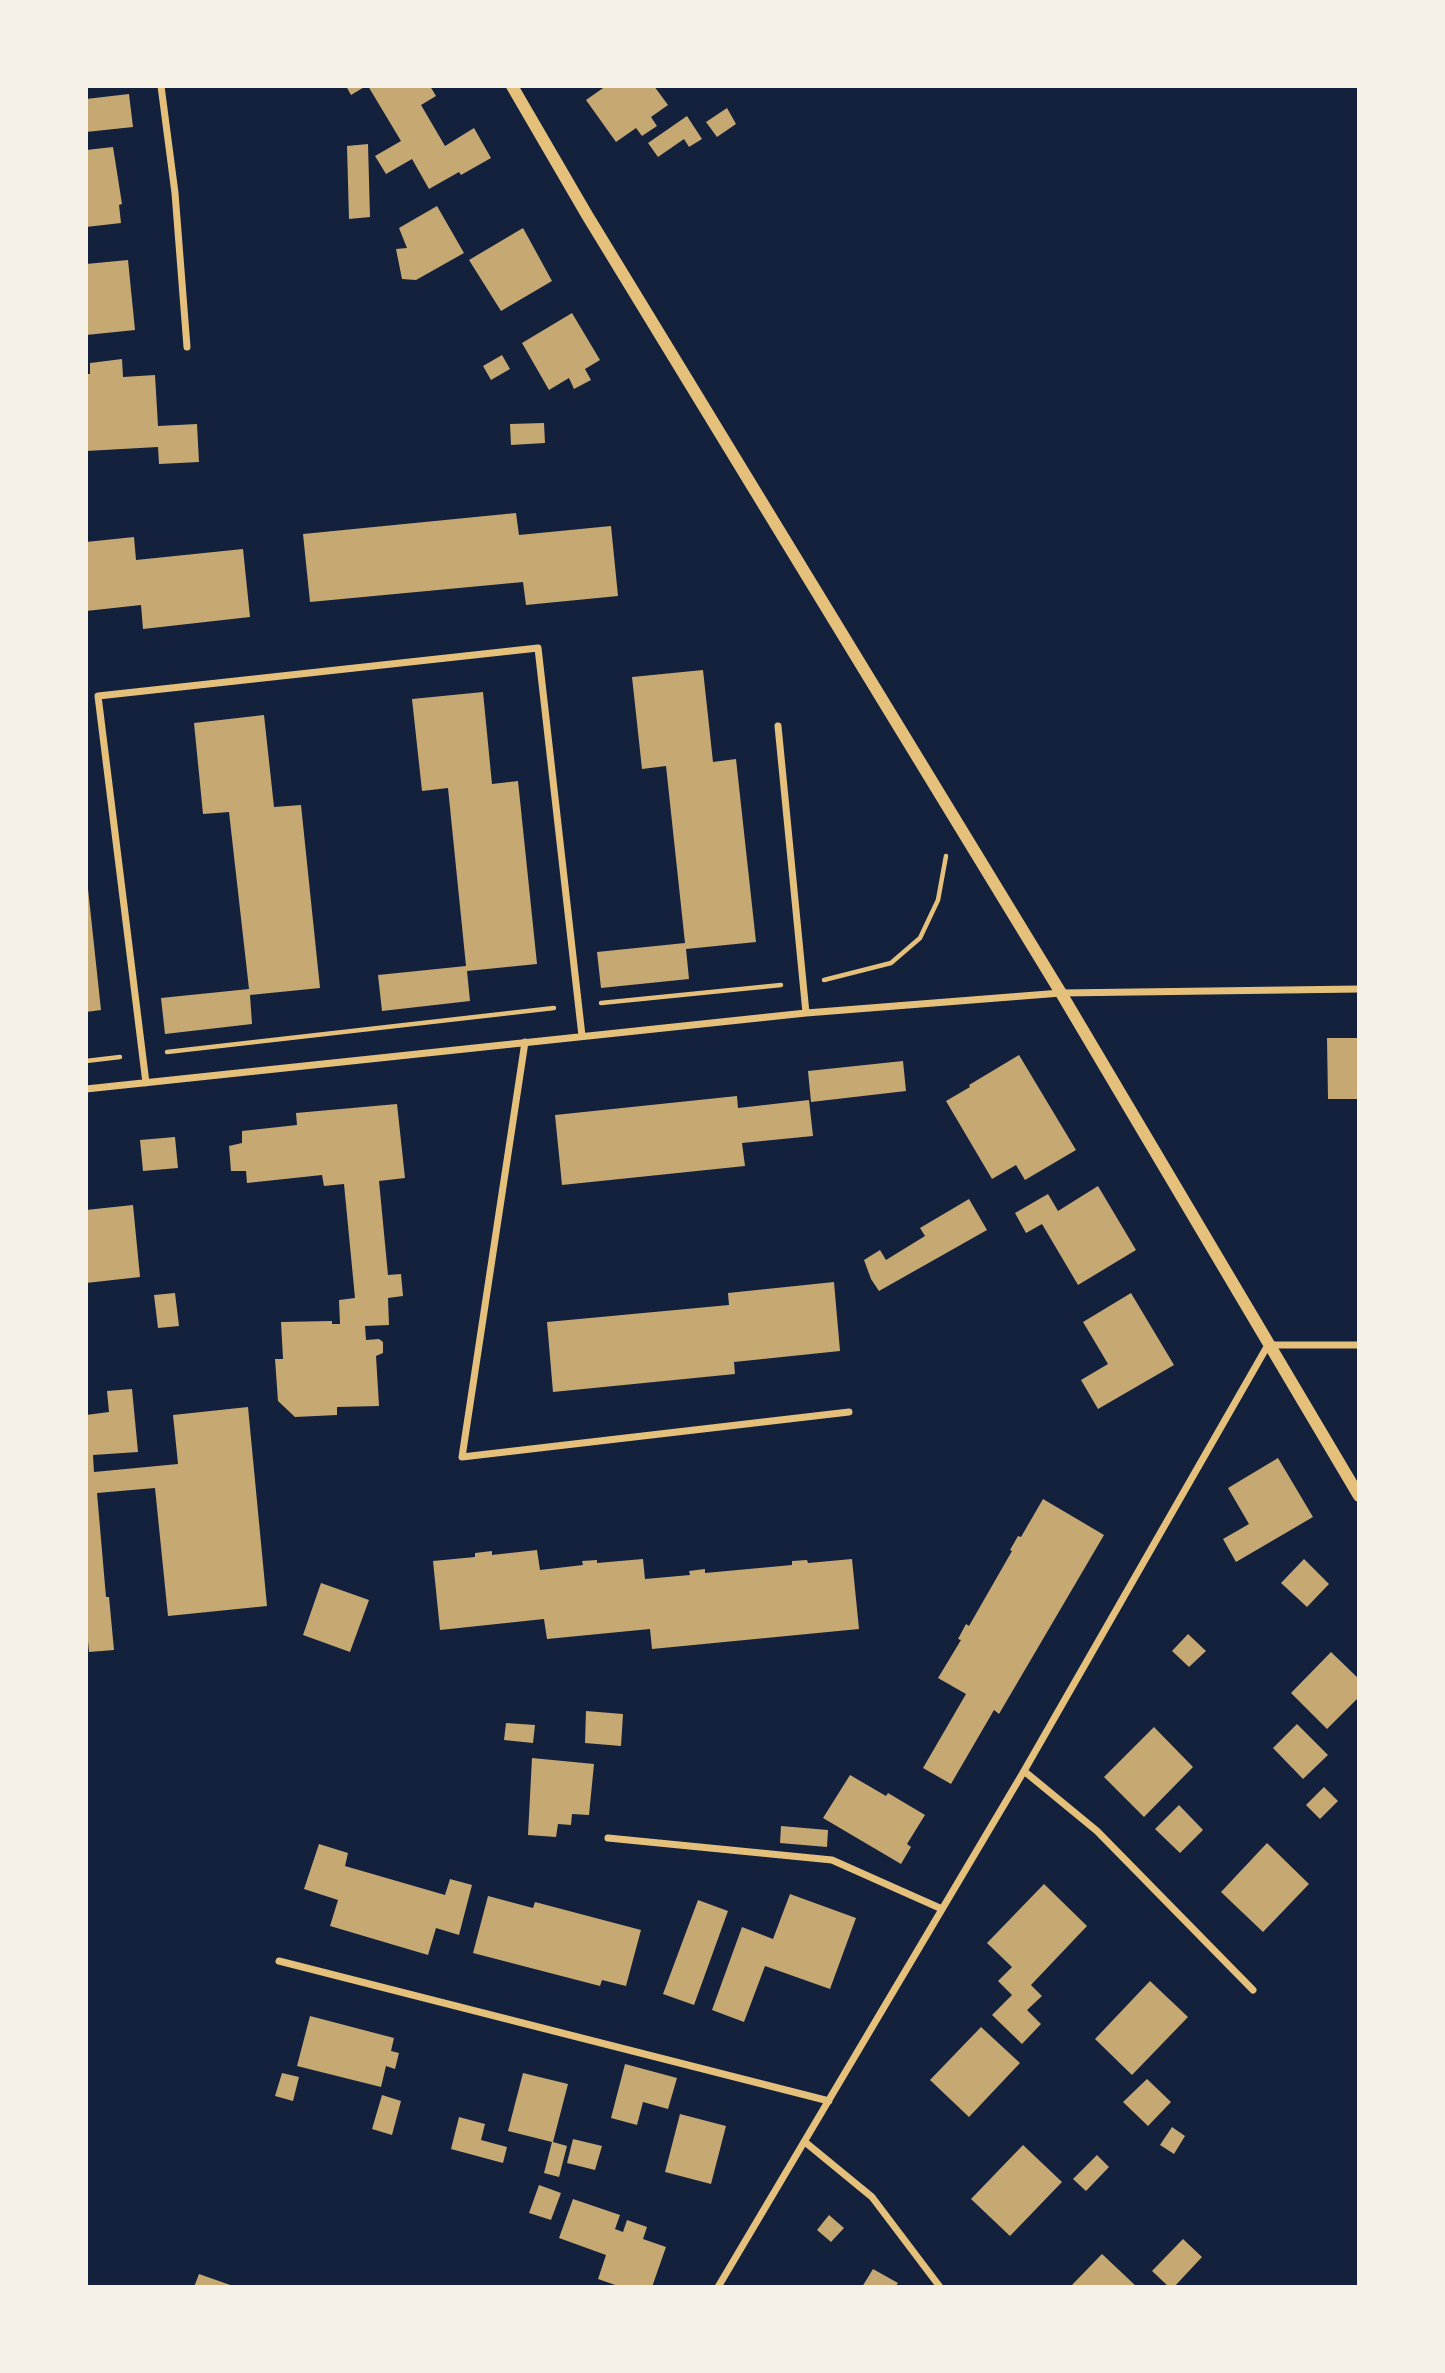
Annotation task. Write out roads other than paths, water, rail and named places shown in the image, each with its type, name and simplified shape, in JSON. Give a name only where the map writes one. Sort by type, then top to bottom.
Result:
[{"type":"street","points":[[160,86],[175,193],[187,347]]},
{"type":"street","points":[[512,86],[594,226],[1061,993],[1359,1496]]},
{"type":"street","points":[[146,1083],[98,696],[538,648],[582,1036]]},
{"type":"street","points":[[778,726],[806,1013]]},
{"type":"street","points":[[86,1089],[806,1013],[1061,993],[1359,989]]},
{"type":"street","points":[[525,1042],[462,1457],[849,1412]]},
{"type":"street","points":[[1268,1345],[1359,1345]]},
{"type":"street","points":[[718,2287],[1024,1771],[1268,1345]]},
{"type":"street","points":[[1024,1771],[1097,1831],[1253,1990]]},
{"type":"street","points":[[608,1838],[832,1860],[942,1909]]},
{"type":"street","points":[[279,1961],[829,2101]]},
{"type":"street","points":[[805,2142],[872,2197],[940,2287]]}]
